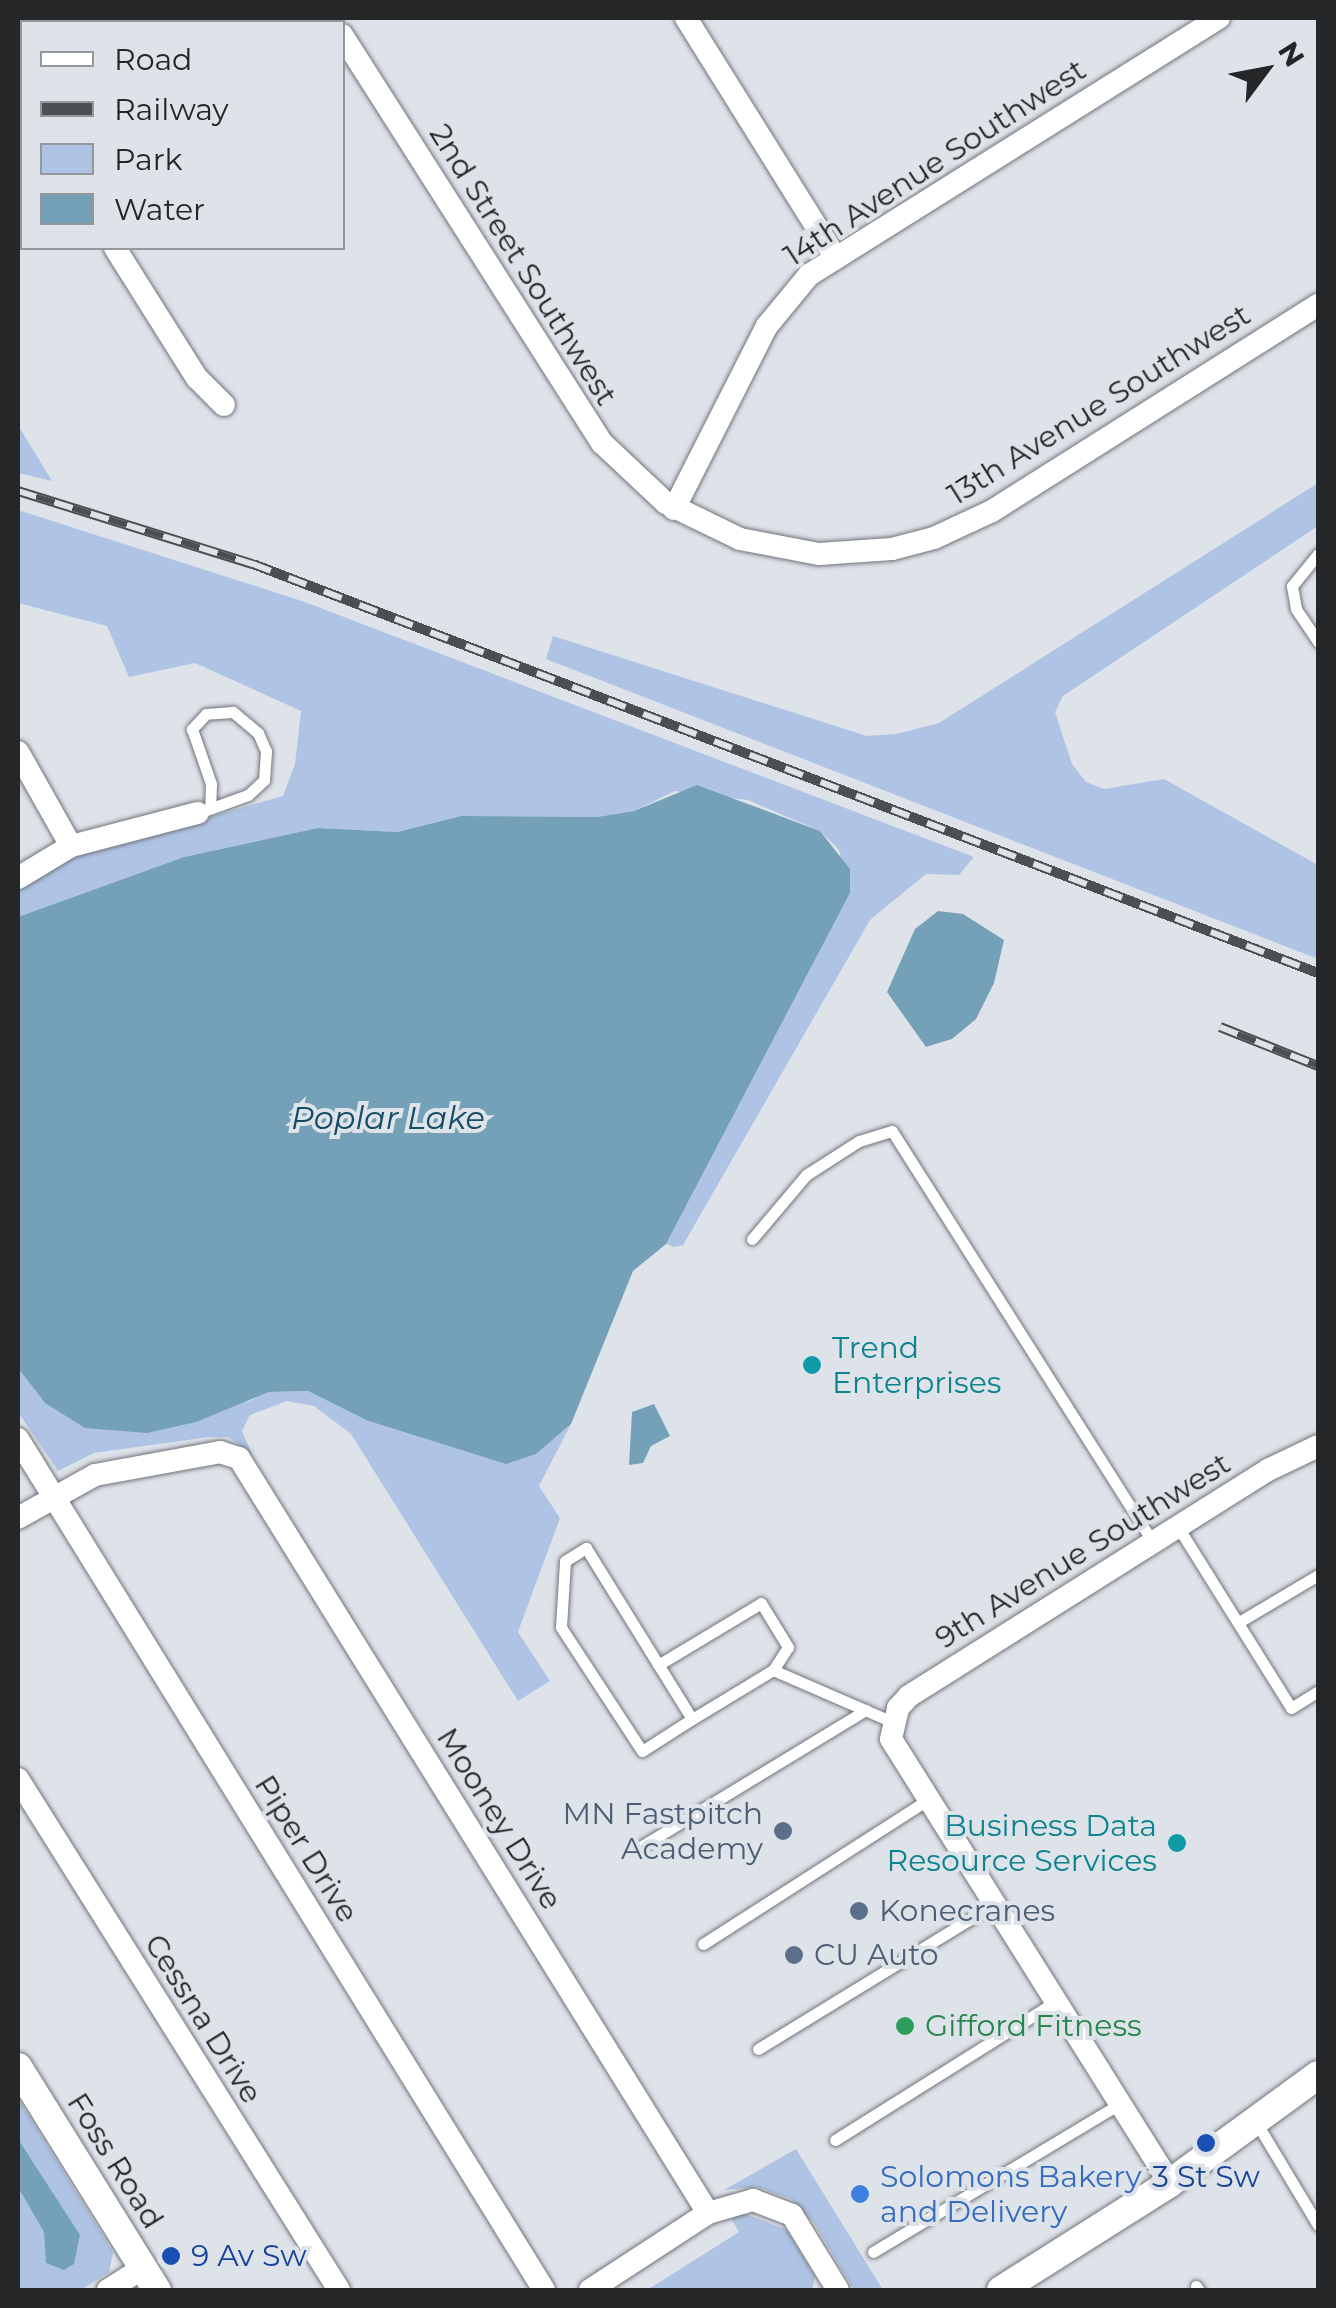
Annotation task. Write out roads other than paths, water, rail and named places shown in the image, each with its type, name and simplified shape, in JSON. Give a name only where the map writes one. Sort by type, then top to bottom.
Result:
[{"type":"street","points":[[686,18],[836,258]]},
{"type":"street","name":"14th Avenue Southwest","points":[[674,508],[767,326],[790,293],[836,258],[1219,18]]},
{"type":"street","name":"2nd Street Southwest","points":[[345,39],[580,414],[632,475],[674,508]]},
{"type":"street","points":[[116,250],[197,378],[224,404]]},
{"type":"street","name":"13th Avenue Southwest","points":[[674,508],[740,540],[819,554],[892,549],[934,538],[992,511],[1318,305]]},
{"type":"street","points":[[18,752],[71,846]]},
{"type":"street","points":[[18,878],[71,846],[204,810]]},
{"type":"street","name":"Piper Drive","points":[[18,1439],[544,2290]]},
{"type":"street","name":"9th Avenue Southwest","points":[[895,1722],[908,1696],[1178,1526],[1318,1446]]},
{"type":"street","name":"Mooney Drive","points":[[53,1496],[95,1475],[220,1452],[238,1458],[708,2213]]},
{"type":"street","points":[[18,1518],[53,1496]]},
{"type":"street","points":[[895,1722],[891,1740],[926,1801],[996,1902],[1170,2183]]},
{"type":"street","name":"Cessna Drive","points":[[18,1780],[338,2290]]},
{"type":"street","name":"Foss Road","points":[[18,2067],[150,2279]]},
{"type":"street","points":[[1001,2290],[1170,2183],[1318,2075]]},
{"type":"street","points":[[590,2290],[708,2213],[753,2200],[792,2215],[838,2290]]},
{"type":"street","points":[[108,2290],[150,2279]]},
{"type":"lane","points":[[1318,554],[1292,586],[1296,610],[1318,642]]},
{"type":"lane","points":[[233,712],[258,733],[268,766],[258,788],[204,810],[211,784],[192,729],[206,714],[233,712]]},
{"type":"lane","points":[[752,1239],[806,1176],[859,1141],[892,1131],[1153,1542]]},
{"type":"lane","points":[[1178,1526],[1291,1708],[1318,1691]]},
{"type":"lane","points":[[658,1665],[760,1603],[788,1648],[773,1670],[642,1750],[561,1628],[565,1562],[586,1548],[658,1665],[692,1719]]},
{"type":"lane","points":[[1239,1622],[1318,1575]]},
{"type":"lane","points":[[773,1670],[895,1722]]},
{"type":"lane","points":[[642,1846],[866,1710]]},
{"type":"lane","points":[[703,1944],[926,1801]]},
{"type":"lane","points":[[758,2049],[996,1902]]},
{"type":"lane","points":[[834,2140],[1056,2001]]},
{"type":"lane","points":[[873,2252],[1121,2103]]},
{"type":"lane","points":[[1256,2122],[1318,2225]]},
{"type":"water","name":"Poplar Lake","points":[[697,785],[820,831],[850,869],[850,893],[666,1244],[633,1271],[571,1424],[536,1454],[506,1464],[366,1420],[308,1391],[269,1392],[196,1422],[147,1433],[85,1428],[45,1403],[18,1368],[18,917],[184,857],[318,828],[397,832],[461,816],[597,817],[634,811]]},
{"type":"water","points":[[938,911],[963,914],[1004,940],[994,983],[976,1019],[952,1039],[926,1047],[887,992],[915,929]]},
{"type":"water","points":[[654,1404],[670,1436],[651,1446],[643,1463],[629,1465],[632,1412]]},
{"type":"water","points":[[18,2139],[80,2235],[74,2264],[64,2270],[46,2263],[44,2232],[18,2187]]},
{"type":"railway","points":[[18,491],[253,564],[1318,973]]},
{"type":"railway","points":[[1220,1027],[1318,1066]]},
{"type":"place","name":"Trend Enterprises","points":[[812,1365]]},
{"type":"place","name":"MN Fastpitch Academy","points":[[783,1831]]},
{"type":"place","name":"Business Data Resource Services","points":[[1177,1843]]},
{"type":"place","name":"Konecranes","points":[[859,1911]]},
{"type":"place","name":"CU Auto","points":[[794,1955]]},
{"type":"place","name":"Gifford Fitness","points":[[905,2026]]},
{"type":"place","name":"3 St Sw","points":[[1206,2143]]},
{"type":"place","name":"Solomons Bakery and Delivery","points":[[860,2194]]},
{"type":"place","name":"9 Av Sw","points":[[171,2256]]}]
